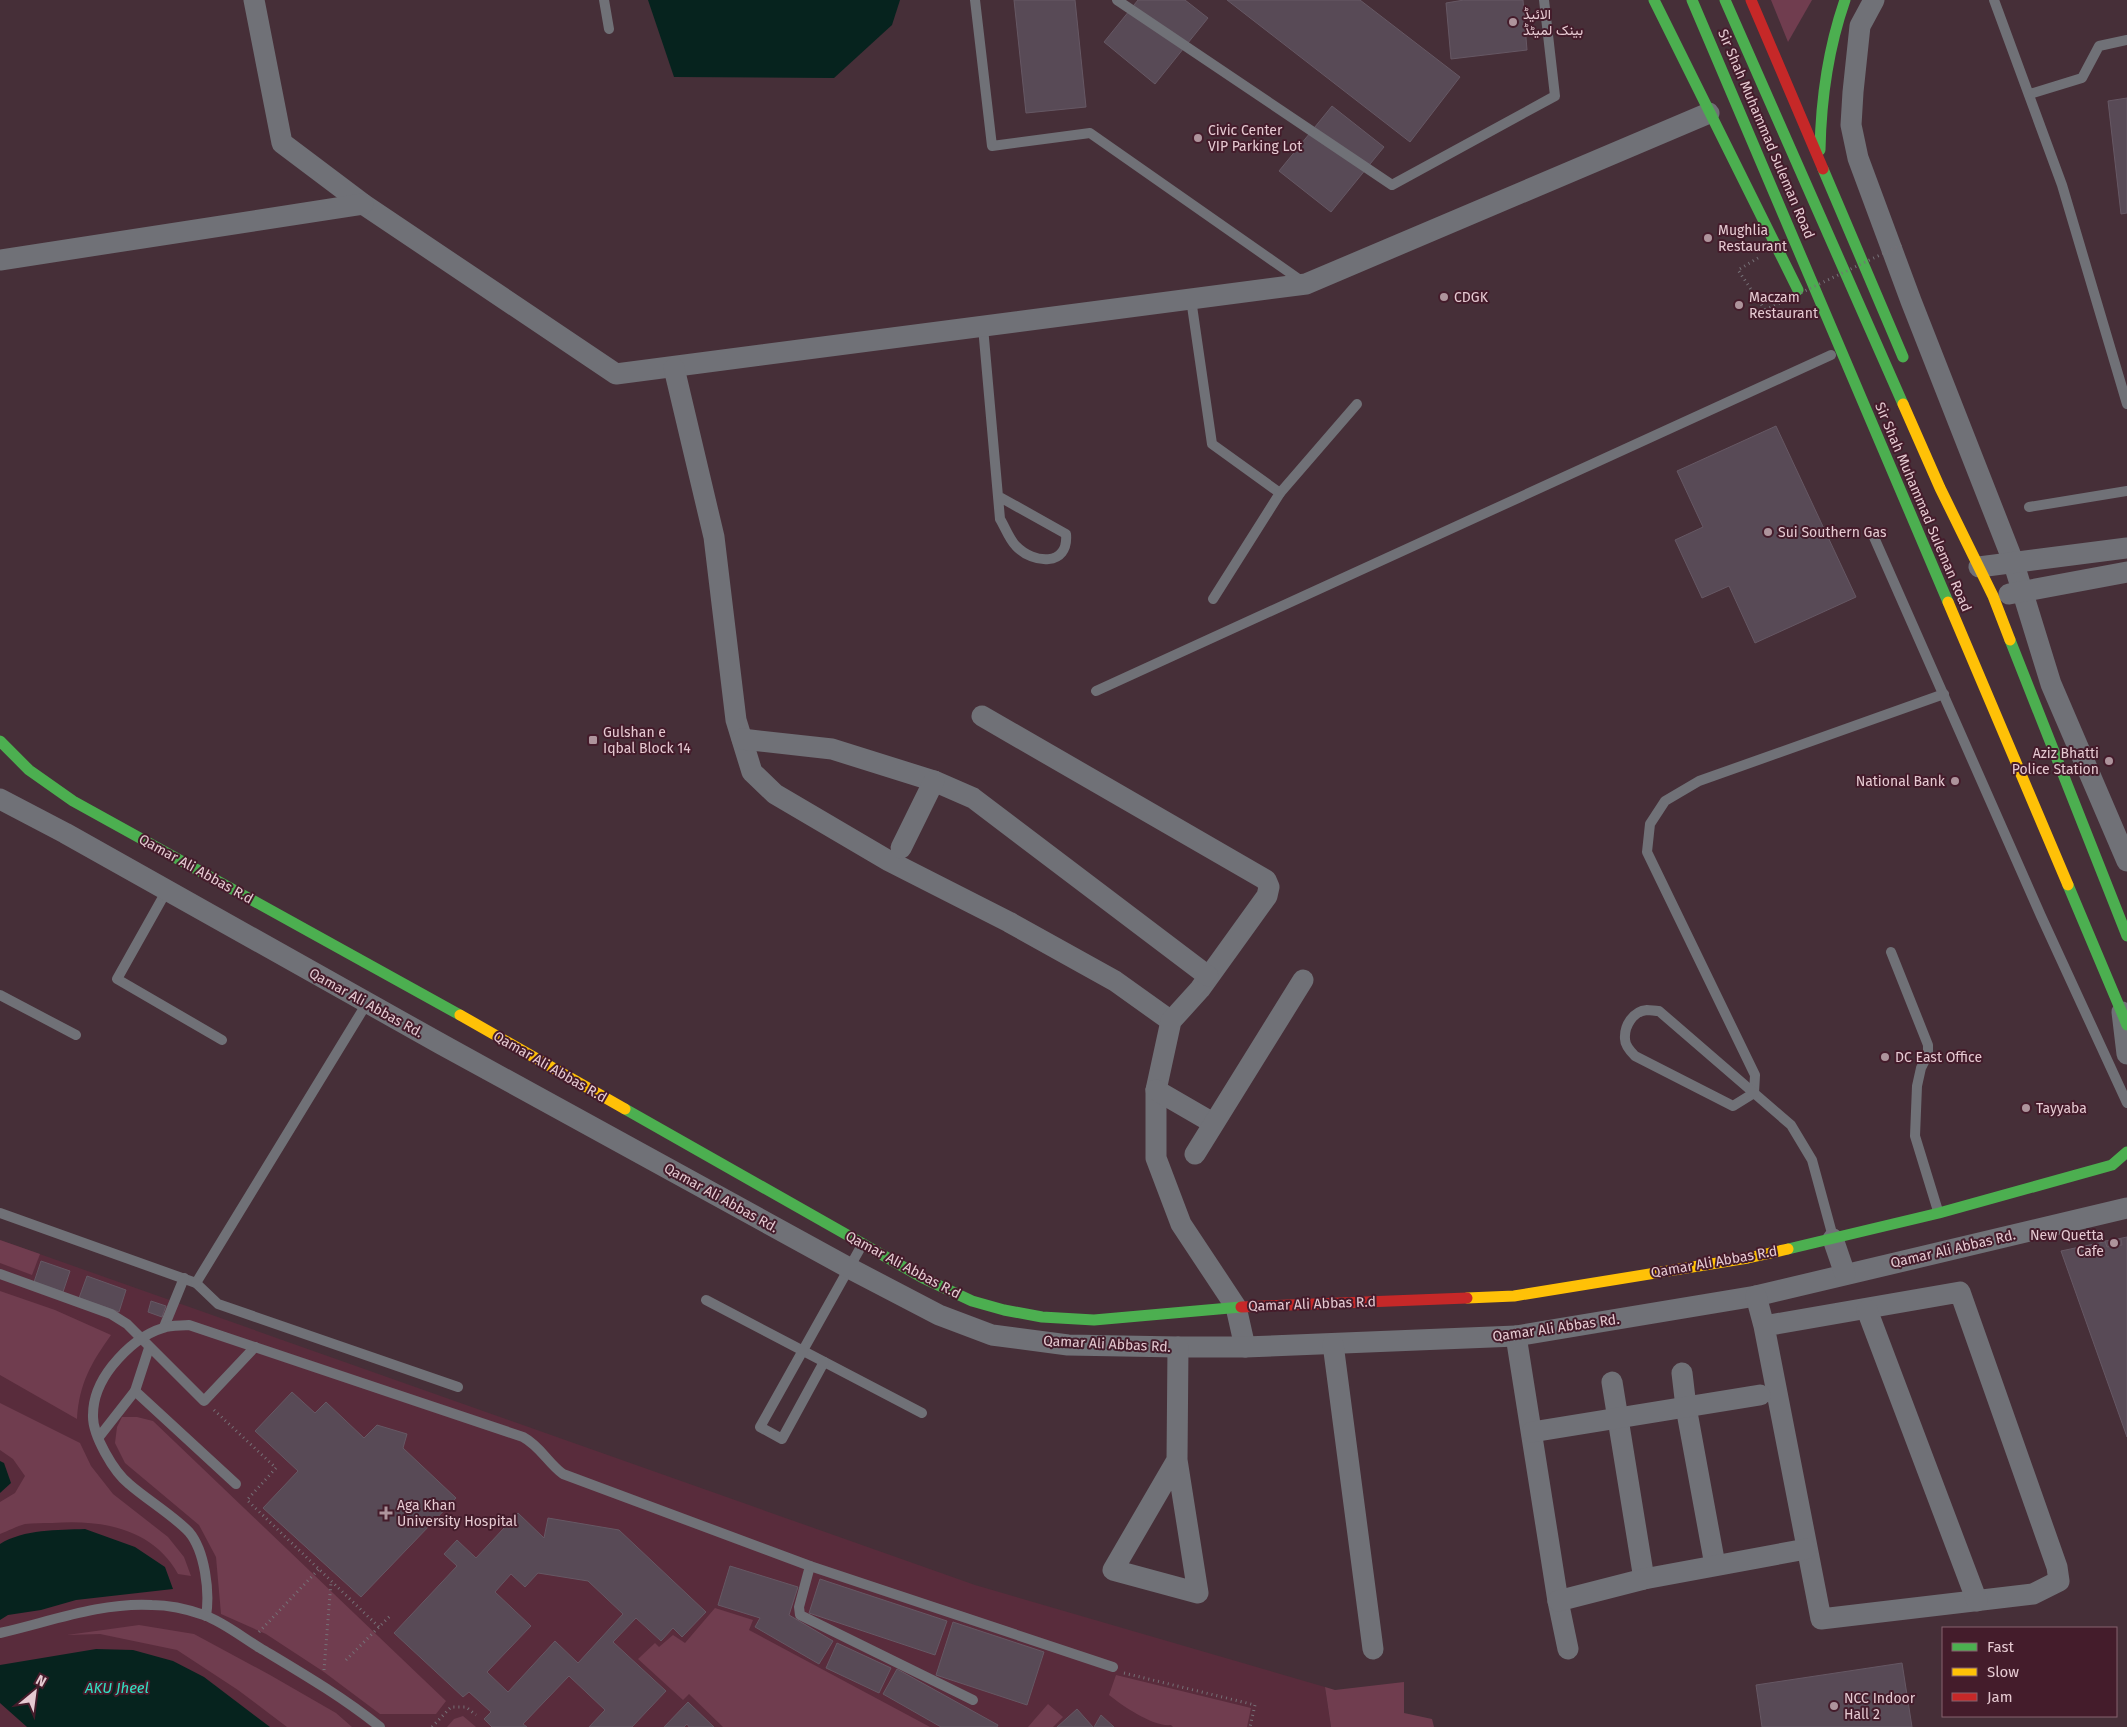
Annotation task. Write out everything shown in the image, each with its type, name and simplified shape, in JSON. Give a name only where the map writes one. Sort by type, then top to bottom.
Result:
[{"type":"main road","points":[[1654,0],[1801,297]]},
{"type":"main road","name":"Sir Shah Muhammad Suleman Road","points":[[1692,0],[1717,55],[2124,1019]]},
{"type":"main road","name":"Sir Shah Muhammad Suleman Road","points":[[1725,0],[1940,488],[1993,596],[2127,936]]},
{"type":"main road","points":[[1751,0],[1906,364]]},
{"type":"main road","points":[[1820,161],[1820,110],[1825,70],[1834,27],[1845,0]]},
{"type":"main road","points":[[1829,351],[1900,492]]},
{"type":"main road","points":[[1919,412],[1940,488]]},
{"type":"main road","name":"Qamar Ali Abbas R.d","points":[[0,742],[29,770],[73,801],[468,1020],[923,1278],[972,1301],[1004,1310],[1042,1317],[1094,1320],[1236,1307],[1514,1296],[1748,1258],[1833,1239],[1939,1213],[2112,1165],[2127,1152]]},
{"type":"street","points":[[254,0],[282,143],[363,204],[616,374],[674,368],[1306,284],[1709,112]]},
{"type":"street","points":[[1874,0],[1860,26],[1853,92],[1851,125],[1858,158],[1911,302],[2013,562],[2050,684],[2127,861]]},
{"type":"street","points":[[0,260],[363,204]]},
{"type":"street","points":[[674,368],[714,537],[736,720],[752,772],[774,794],[889,861],[1010,922],[1115,981],[1171,1021]]},
{"type":"street","points":[[1979,567],[2127,548]]},
{"type":"street","points":[[1993,596],[2127,572]]},
{"type":"street","points":[[982,716],[1266,880],[1269,887],[1267,896],[1208,976],[1171,1021],[1156,1090],[1156,1158],[1181,1224],[1236,1307],[1245,1347]]},
{"type":"street","points":[[742,739],[832,749],[934,781],[973,798],[1208,976]]},
{"type":"street","points":[[901,848],[934,781]]},
{"type":"street","name":"Qamar Ali Abbas Rd.","points":[[0,799],[849,1268],[940,1315],[992,1335],[1068,1345],[1178,1347],[1245,1347],[1516,1336],[1756,1296],[2127,1208]]},
{"type":"street","points":[[1195,1154],[1303,980]]},
{"type":"street","points":[[2124,1019],[2127,1054]]},
{"type":"street","points":[[1156,1090],[1213,1123]]},
{"type":"street","points":[[1833,1239],[1845,1274]]},
{"type":"street","points":[[1756,1296],[1764,1326],[1821,1619],[2033,1594],[2059,1581],[2057,1567],[1960,1292],[1867,1310],[1764,1326]]},
{"type":"street","points":[[1867,1310],[1977,1601]]},
{"type":"street","points":[[1516,1336],[1558,1601],[1568,1649]]},
{"type":"street","points":[[1333,1344],[1373,1649]]},
{"type":"street","points":[[1178,1347],[1178,1460],[1198,1593],[1113,1570],[1178,1460]]},
{"type":"street","points":[[1682,1373],[1686,1408],[1715,1565]]},
{"type":"street","points":[[1612,1382],[1644,1579]]},
{"type":"street","points":[[1532,1432],[1760,1396]]},
{"type":"street","points":[[1558,1601],[1644,1579],[1806,1548]]},
{"type":"lane","points":[[604,0],[609,28]]},
{"type":"lane","points":[[975,0],[992,146],[1090,133],[1306,284]]},
{"type":"lane","points":[[1117,0],[1392,185],[1555,96],[1544,0]]},
{"type":"lane","points":[[1994,0],[2062,185],[2127,404]]},
{"type":"lane","points":[[2030,94],[2082,78],[2099,46],[2127,40]]},
{"type":"lane","points":[[1191,299],[1212,444],[1280,493]]},
{"type":"lane","points":[[983,327],[1000,519],[1015,546],[1029,556],[1048,560],[1061,554],[1067,544],[1066,534],[998,496]]},
{"type":"lane","points":[[1096,691],[1829,351]]},
{"type":"lane","points":[[1213,599],[1280,493],[1357,404]]},
{"type":"lane","points":[[2029,506],[2127,491]]},
{"type":"lane","points":[[1873,535],[2041,916],[2127,1103]]},
{"type":"lane","points":[[1754,1093],[1755,1075],[1647,852],[1650,824],[1665,801],[1700,781],[1944,694]]},
{"type":"lane","points":[[167,890],[117,979],[222,1040]]},
{"type":"lane","points":[[1891,952],[1928,1045],[1928,1054],[1921,1068],[1917,1086],[1915,1136],[1939,1213]]},
{"type":"lane","points":[[0,995],[76,1035]]},
{"type":"lane","points":[[196,1283],[367,1003]]},
{"type":"lane","points":[[1754,1093],[1733,1106],[1635,1056],[1628,1049],[1625,1040],[1628,1022],[1638,1012],[1647,1010],[1659,1012],[1754,1093],[1791,1125],[1812,1160],[1833,1239]]},
{"type":"lane","points":[[0,1213],[196,1283],[218,1304],[458,1387]]},
{"type":"lane","points":[[824,1362],[782,1439],[760,1427],[862,1244]]},
{"type":"lane","points":[[0,1274],[111,1314],[127,1324],[142,1338],[149,1348],[204,1401],[255,1347]]},
{"type":"lane","points":[[164,1327],[184,1278]]},
{"type":"lane","points":[[706,1300],[922,1413]]},
{"type":"lane","points":[[206,1616],[208,1596],[202,1555],[189,1533],[127,1483],[106,1457],[92,1418],[94,1400],[105,1375],[120,1356],[142,1338],[164,1327],[189,1325],[524,1437],[534,1443],[554,1468],[563,1474],[810,1566],[1113,1667]]},
{"type":"lane","points":[[99,1437],[135,1391],[149,1348]]},
{"type":"lane","points":[[135,1391],[236,1484]]},
{"type":"lane","points":[[810,1566],[799,1607],[800,1615],[973,1700]]},
{"type":"lane","points":[[0,1634],[89,1611],[122,1606],[151,1604],[181,1608],[206,1616],[250,1642],[301,1673],[380,1727]]},
{"type":"path","points":[[1738,270],[1765,310],[1902,244]]},
{"type":"path","points":[[204,1401],[276,1468],[247,1500],[379,1627]]},
{"type":"path","points":[[250,1642],[319,1569]]},
{"type":"path","points":[[324,1672],[332,1581]]},
{"type":"path","points":[[346,1660],[391,1615]]},
{"type":"path","points":[[1113,1667],[1120,1673],[1255,1706],[1250,1727]]},
{"type":"path","points":[[432,1727],[450,1707],[466,1707],[476,1715]]},
{"type":"shaded area","points":[[1771,0],[1812,0],[1788,42]]},
{"type":"shaded area","name":"Aga Khan University Hospital","points":[[0,1240],[975,1585],[1325,1687],[1331,1727],[0,1727]]},
{"type":"shaded area","points":[[0,1240],[40,1254],[32,1275],[0,1263]]},
{"type":"shaded area","points":[[0,1291],[55,1310],[111,1335],[87,1374],[80,1395],[77,1419],[0,1375]]},
{"type":"shaded area","points":[[0,1403],[80,1443],[91,1466],[113,1494],[168,1537],[184,1557],[191,1576],[178,1574],[167,1558],[155,1546],[140,1537],[106,1525],[70,1522],[25,1524],[0,1534],[0,1502],[15,1493],[25,1476],[13,1459],[0,1450]]},
{"type":"shaded area","points":[[122,1417],[137,1417],[153,1421],[446,1701],[436,1714],[380,1714],[324,1672],[266,1634],[221,1614],[216,1557],[199,1525],[125,1463],[115,1443],[117,1427]]},
{"type":"shaded area","points":[[715,1608],[753,1620],[749,1630],[930,1727],[723,1727],[689,1694],[683,1700],[638,1659],[655,1643],[659,1647],[673,1635],[685,1643]]},
{"type":"shaded area","points":[[139,1625],[194,1634],[336,1713],[352,1727],[287,1727],[238,1690],[177,1650],[100,1634],[67,1635]]},
{"type":"shaded area","points":[[1116,1675],[1251,1708],[1247,1727],[1173,1727],[1156,1723],[1130,1710],[1109,1695]]},
{"type":"shaded area","points":[[1404,1682],[1404,1713],[1432,1719],[1434,1727],[1331,1727],[1325,1687],[1335,1690]]},
{"type":"shaded area","points":[[1048,1704],[1063,1717],[1053,1727],[1028,1727]]},
{"type":"shaded area","points":[[463,1716],[476,1727],[447,1727],[454,1719]]},
{"type":"water","points":[[648,0],[900,0],[892,25],[834,78],[674,77]]},
{"type":"water","points":[[0,1461],[4,1463],[11,1483],[0,1493]]},
{"type":"water","points":[[85,1529],[135,1547],[165,1567],[173,1589],[76,1600],[41,1610],[8,1615],[0,1620],[0,1544],[9,1539],[30,1533]]},
{"type":"water","name":"AKU Jheel","points":[[96,1649],[133,1650],[173,1661],[204,1677],[270,1727],[27,1727],[0,1703],[0,1665]]},
{"type":"building","points":[[1014,0],[1075,0],[1086,107],[1026,113]]},
{"type":"building","points":[[1138,0],[1185,0],[1208,18],[1155,84],[1104,42]]},
{"type":"building","points":[[1227,0],[1360,0],[1460,77],[1410,142]]},
{"type":"building","points":[[1464,0],[1523,0],[1527,50],[1451,59],[1446,3]]},
{"type":"building","points":[[2127,98],[2127,213],[2121,214],[2108,101]]},
{"type":"building","points":[[1332,106],[1384,147],[1331,212],[1279,171]]},
{"type":"building","points":[[1776,426],[1856,597],[1755,643],[1729,586],[1702,598],[1675,540],[1703,527],[1677,471]]},
{"type":"building","points":[[2127,1237],[2127,1437],[2061,1251]]},
{"type":"building","name":"New Quetta Cafe","points":[[2121,1239],[2122,1245],[2107,1247],[2105,1241]]},
{"type":"building","points":[[41,1261],[70,1271],[63,1292],[34,1282]]},
{"type":"building","points":[[87,1276],[126,1290],[119,1312],[79,1298]]},
{"type":"building","points":[[151,1301],[166,1306],[162,1317],[148,1312]]},
{"type":"building","points":[[292,1392],[315,1413],[326,1402],[364,1438],[377,1425],[407,1434],[403,1448],[456,1498],[361,1597],[263,1508],[298,1471],[255,1431]]},
{"type":"building","points":[[518,1513],[544,1538],[548,1518],[619,1530],[706,1612],[682,1637],[673,1628],[661,1641],[636,1618],[613,1642],[666,1691],[632,1727],[589,1727],[605,1710],[569,1676],[523,1724],[527,1727],[492,1727],[484,1719],[491,1712],[469,1692],[463,1697],[394,1633],[457,1566],[444,1554],[457,1540],[476,1558]],"holes":[[[538,1573],[588,1581],[623,1614],[578,1663],[555,1641],[508,1692],[487,1672],[531,1626],[495,1592],[511,1574],[525,1587]]]},
{"type":"building","points":[[730,1566],[798,1587],[789,1615],[833,1641],[819,1664],[755,1627],[760,1618],[718,1605]]},
{"type":"building","points":[[820,1579],[947,1621],[935,1655],[809,1613]]},
{"type":"building","points":[[953,1622],[1044,1652],[1027,1705],[936,1675]]},
{"type":"building","points":[[837,1643],[891,1668],[879,1693],[826,1668]]},
{"type":"building","name":"NCC Indoor Hall 2","points":[[1902,1663],[1912,1727],[1762,1727],[1756,1685]]},
{"type":"building","points":[[897,1669],[998,1725],[997,1727],[941,1727],[883,1694]]},
{"type":"building","points":[[688,1702],[714,1727],[689,1727],[687,1724],[684,1727],[664,1727]]},
{"type":"building","points":[[1077,1709],[1093,1727],[1057,1727]]},
{"type":"building","points":[[1101,1715],[1114,1727],[1094,1727]]},
{"type":"traffic: fast","points":[[1654,0],[1798,290]]},
{"type":"traffic: fast","points":[[1692,0],[1948,602]]},
{"type":"traffic: fast","points":[[1725,0],[1903,404]]},
{"type":"traffic: fast","points":[[1820,150],[1826,74],[1845,0]]},
{"type":"traffic: fast","points":[[1823,169],[1903,357]]},
{"type":"traffic: fast","points":[[2010,640],[2127,936]]},
{"type":"traffic: fast","points":[[0,741],[29,770],[73,801],[460,1015]]},
{"type":"traffic: fast","points":[[2068,885],[2127,1025]]},
{"type":"traffic: fast","points":[[625,1109],[923,1278],[972,1301],[1004,1310],[1042,1317],[1094,1320],[1241,1307]]},
{"type":"traffic: fast","points":[[1788,1249],[1939,1213],[2112,1165],[2127,1152]]},
{"type":"traffic: slow","points":[[1903,404],[1940,488],[1993,596],[2010,640]]},
{"type":"traffic: slow","points":[[1948,602],[2068,885]]},
{"type":"traffic: slow","points":[[460,1015],[625,1109]]},
{"type":"traffic: slow","points":[[1467,1298],[1514,1296],[1748,1258],[1788,1249]]},
{"type":"traffic: jam","points":[[1751,0],[1823,169]]},
{"type":"traffic: jam","points":[[1241,1307],[1467,1298]]},
{"type":"place","name":"الائیڈ بینک لمیٹڈ","points":[[1513,22]]},
{"type":"place","name":"Civic Center VIP Parking Lot","points":[[1198,138]]},
{"type":"place","name":"Mughlia Restaurant","points":[[1708,238]]},
{"type":"place","name":"CDGK","points":[[1444,297]]},
{"type":"place","name":"Maczam Restaurant","points":[[1739,305]]},
{"type":"place","name":"Sui Southern Gas","points":[[1768,532]]},
{"type":"place","name":"Gulshan e Iqbal Block 14","points":[[593,740]]},
{"type":"place","name":"Aziz Bhatti Police Station","points":[[2109,761]]},
{"type":"place","name":"National Bank","points":[[1955,781]]},
{"type":"place","name":"DC East Office","points":[[1885,1057]]},
{"type":"place","name":"Tayyaba","points":[[2026,1108]]},
{"type":"place","name":"New Quetta Cafe","points":[[2114,1243]]},
{"type":"place","name":"Aga Khan University Hospital","points":[[386,1513]]},
{"type":"place","name":"NCC Indoor Hall 2","points":[[1834,1706]]}]
